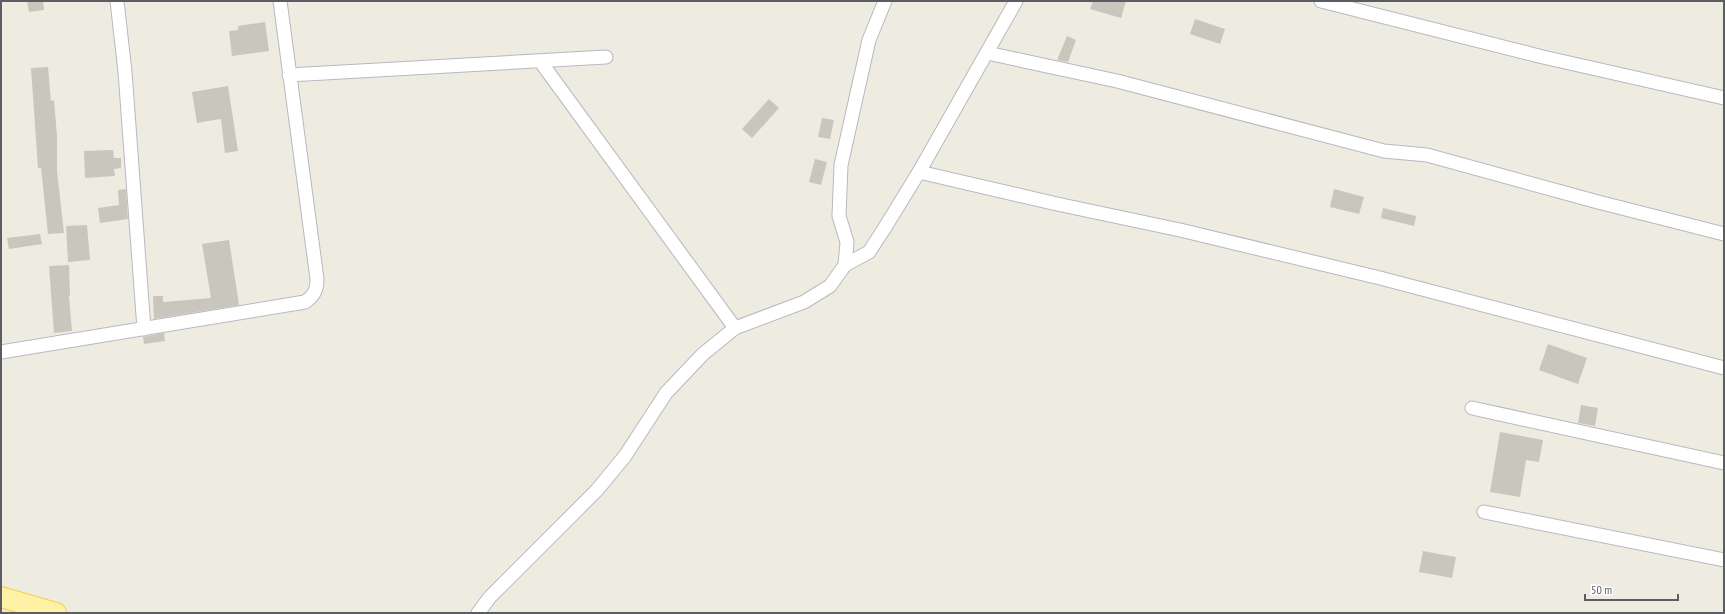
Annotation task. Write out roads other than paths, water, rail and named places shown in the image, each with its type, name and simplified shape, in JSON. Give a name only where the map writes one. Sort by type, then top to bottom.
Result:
[{"type":"main road","points":[[1,597],[56,613]]},
{"type":"street","points":[[117,1],[125,72],[144,329]]},
{"type":"street","points":[[1,352],[305,302],[312,298],[317,288],[317,279],[280,1]]},
{"type":"street","points":[[845,265],[846,242],[839,216],[841,165],[869,40],[885,1]]},
{"type":"street","points":[[478,613],[490,597],[597,490],[625,456],[666,393],[703,354],[735,328],[804,302],[830,286],[845,265],[869,252],[919,172],[1016,1]]},
{"type":"street","points":[[1321,1],[1543,57],[1724,98]]},
{"type":"street","points":[[987,53],[1117,81],[1384,151],[1427,155],[1590,200],[1724,234]]},
{"type":"street","points":[[289,75],[606,57]]},
{"type":"street","points":[[540,61],[735,328]]},
{"type":"street","points":[[919,172],[1057,204],[1180,230],[1372,276],[1724,368]]},
{"type":"street","points":[[1472,408],[1724,463]]},
{"type":"street","points":[[1484,512],[1724,560]]}]
